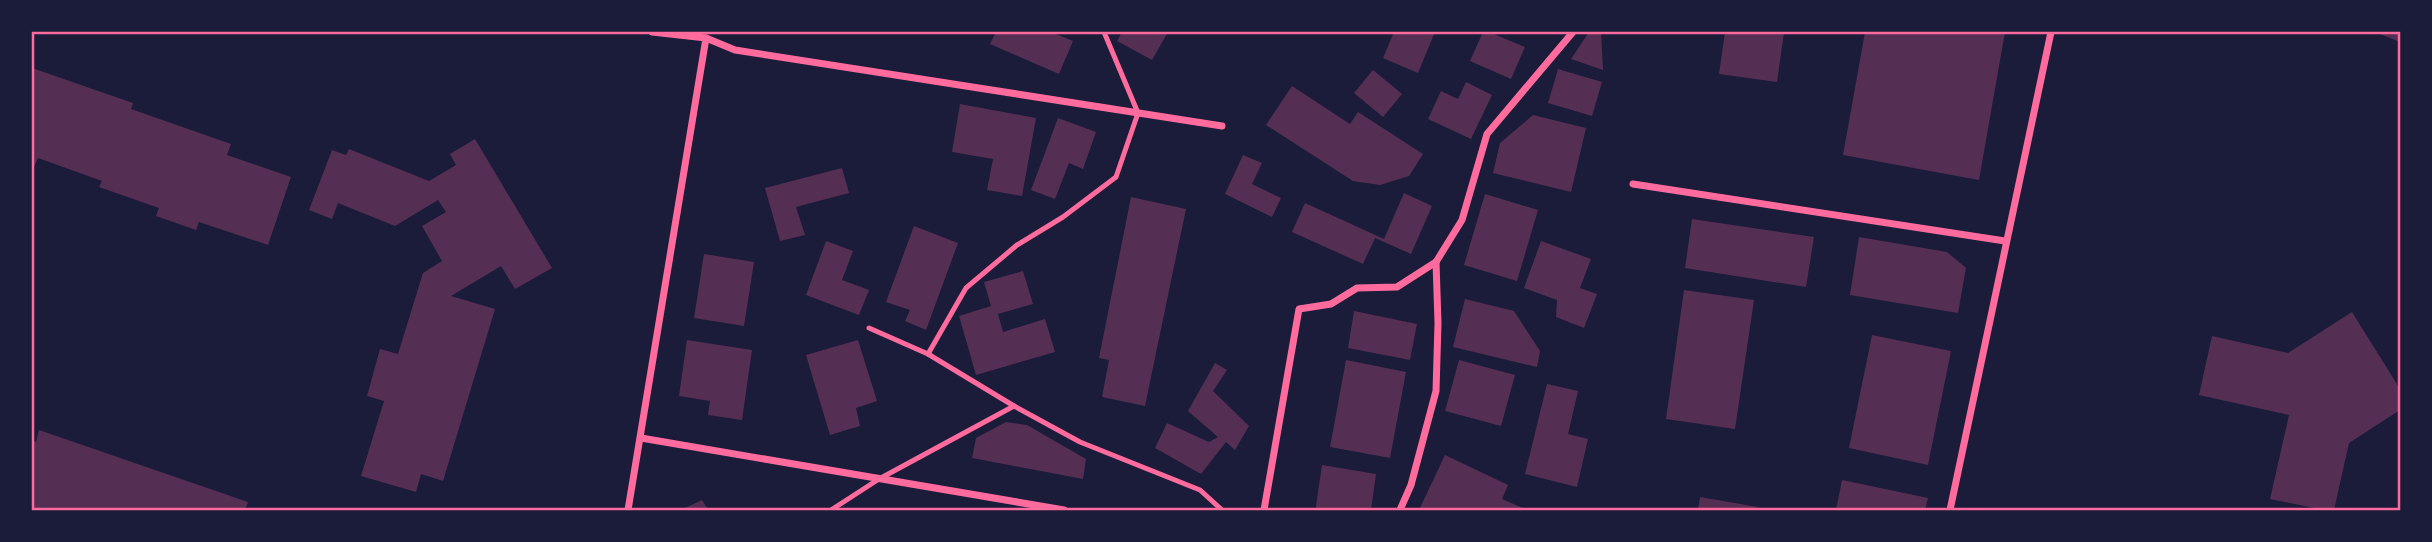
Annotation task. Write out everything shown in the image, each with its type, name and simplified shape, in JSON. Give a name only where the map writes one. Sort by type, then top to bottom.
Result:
[{"type":"street","points":[[652,32],[706,38],[735,50],[1222,126]]},
{"type":"street","points":[[1264,510],[1299,309],[1331,304],[1357,288],[1398,287],[1436,262],[1462,220],[1487,134],[1573,32]]},
{"type":"street","points":[[1950,510],[2050,32]]},
{"type":"street","points":[[628,510],[706,38]]},
{"type":"street","points":[[1633,184],[2005,241]]},
{"type":"street","points":[[1400,510],[1411,485],[1436,391],[1436,262]]},
{"type":"street","points":[[641,438],[1064,510]]},
{"type":"lane","points":[[928,354],[966,288],[1017,246],[1063,217],[1116,177],[1138,113],[1104,32]]},
{"type":"lane","points":[[870,328],[928,354],[1080,442],[1200,489],[1222,510]]},
{"type":"lane","points":[[831,510],[880,479],[1014,406]]},
{"type":"building","points":[[996,32],[1051,32],[1073,41],[1059,74],[990,44]]},
{"type":"building","points":[[1122,32],[1168,32],[1152,60],[1117,41]]},
{"type":"building","points":[[1394,32],[1435,32],[1418,73],[1383,58]]},
{"type":"building","points":[[1483,32],[1525,47],[1511,79],[1470,61]]},
{"type":"building","points":[[1589,32],[1601,32],[1603,70],[1571,59]]},
{"type":"building","points":[[1725,32],[1784,32],[1777,82],[1719,74]]},
{"type":"building","points":[[1865,32],[2005,32],[1979,180],[1843,155]]},
{"type":"building","points":[[2375,32],[2400,32],[2400,42]]},
{"type":"building","points":[[32,68],[133,103],[131,109],[231,144],[227,155],[291,177],[268,245],[199,222],[196,230],[156,216],[159,208],[99,187],[102,181],[38,158],[34,167],[32,166]]},
{"type":"building","points":[[1558,69],[1602,82],[1592,116],[1548,103]]},
{"type":"building","points":[[1373,70],[1402,94],[1383,117],[1354,93]]},
{"type":"building","points":[[1466,82],[1492,95],[1471,139],[1428,119],[1441,91],[1458,99]]},
{"type":"building","points":[[1292,86],[1350,124],[1358,112],[1423,154],[1409,176],[1380,185],[1353,181],[1266,125]]},
{"type":"building","points":[[960,104],[1036,118],[1022,196],[987,190],[993,159],[952,152]]},
{"type":"building","points":[[1533,115],[1586,128],[1571,192],[1493,173],[1500,143]]},
{"type":"building","points":[[1058,118],[1096,132],[1083,169],[1069,163],[1055,199],[1031,190]]},
{"type":"building","points":[[475,139],[552,268],[515,289],[501,266],[451,296],[495,309],[443,481],[421,474],[416,492],[361,476],[384,401],[367,396],[380,349],[398,354],[423,273],[442,261],[422,226],[446,212],[438,200],[395,226],[338,203],[332,219],[309,210],[332,150],[346,155],[349,149],[429,181],[456,165],[450,154]]},
{"type":"building","points":[[1243,155],[1262,163],[1252,184],[1281,198],[1272,217],[1225,194]]},
{"type":"building","points":[[842,168],[849,193],[796,207],[805,235],[780,241],[765,188]]},
{"type":"building","points":[[1404,193],[1432,206],[1411,254],[1375,238],[1363,264],[1292,232],[1305,203],[1384,239]]},
{"type":"building","points":[[1485,194],[1538,210],[1517,281],[1464,265]]},
{"type":"building","points":[[1131,197],[1186,209],[1145,406],[1102,397],[1109,360],[1099,358]]},
{"type":"building","points":[[1692,219],[1814,237],[1806,287],[1685,268]]},
{"type":"building","points":[[914,226],[958,243],[926,330],[905,321],[910,310],[886,302]]},
{"type":"building","points":[[1859,237],[1947,252],[1966,268],[1958,313],[1850,295]]},
{"type":"building","points":[[826,241],[853,251],[842,280],[869,290],[859,315],[806,295]]},
{"type":"building","points":[[1541,241],[1591,259],[1580,288],[1597,294],[1584,328],[1556,317],[1557,300],[1524,288]]},
{"type":"building","points":[[704,254],[754,262],[744,326],[694,318]]},
{"type":"building","points":[[1023,271],[1033,304],[998,314],[1003,332],[1045,319],[1055,352],[976,375],[959,316],[991,306],[984,282]]},
{"type":"building","points":[[1684,290],[1754,300],[1735,429],[1666,419]]},
{"type":"building","points":[[1465,299],[1514,311],[1540,351],[1537,367],[1453,347]]},
{"type":"building","points":[[1354,311],[1417,324],[1410,360],[1348,348]]},
{"type":"building","points":[[2352,312],[2400,389],[2400,410],[2349,443],[2334,510],[2270,499],[2289,415],[2199,395],[2212,336],[2288,353]]},
{"type":"building","points":[[1872,335],[1951,351],[1928,465],[1849,448]]},
{"type":"building","points":[[687,340],[752,350],[742,420],[708,415],[710,401],[679,396]]},
{"type":"building","points":[[858,340],[877,401],[856,408],[860,426],[830,435],[806,355]]},
{"type":"building","points":[[1346,360],[1406,372],[1390,458],[1330,447]]},
{"type":"building","points":[[1459,360],[1515,375],[1501,426],[1445,411]]},
{"type":"building","points":[[1215,363],[1227,370],[1213,391],[1249,426],[1235,450],[1226,442],[1201,474],[1155,448],[1167,423],[1209,442],[1218,437],[1188,411]]},
{"type":"building","points":[[1547,384],[1578,391],[1568,434],[1588,439],[1577,487],[1525,474]]},
{"type":"building","points":[[1006,422],[1027,425],[1086,459],[1083,479],[972,458],[976,438]]},
{"type":"building","points":[[39,430],[248,502],[245,510],[32,510],[32,440],[36,442]]},
{"type":"building","points":[[1445,455],[1508,485],[1502,499],[1527,510],[1419,510]]},
{"type":"building","points":[[1322,465],[1376,474],[1371,510],[1317,510]]},
{"type":"building","points":[[1842,480],[1928,498],[1925,510],[1836,510]]},
{"type":"building","points":[[1700,497],[1758,507],[1757,510],[1698,510]]},
{"type":"building","points":[[702,500],[708,510],[681,510]]}]
